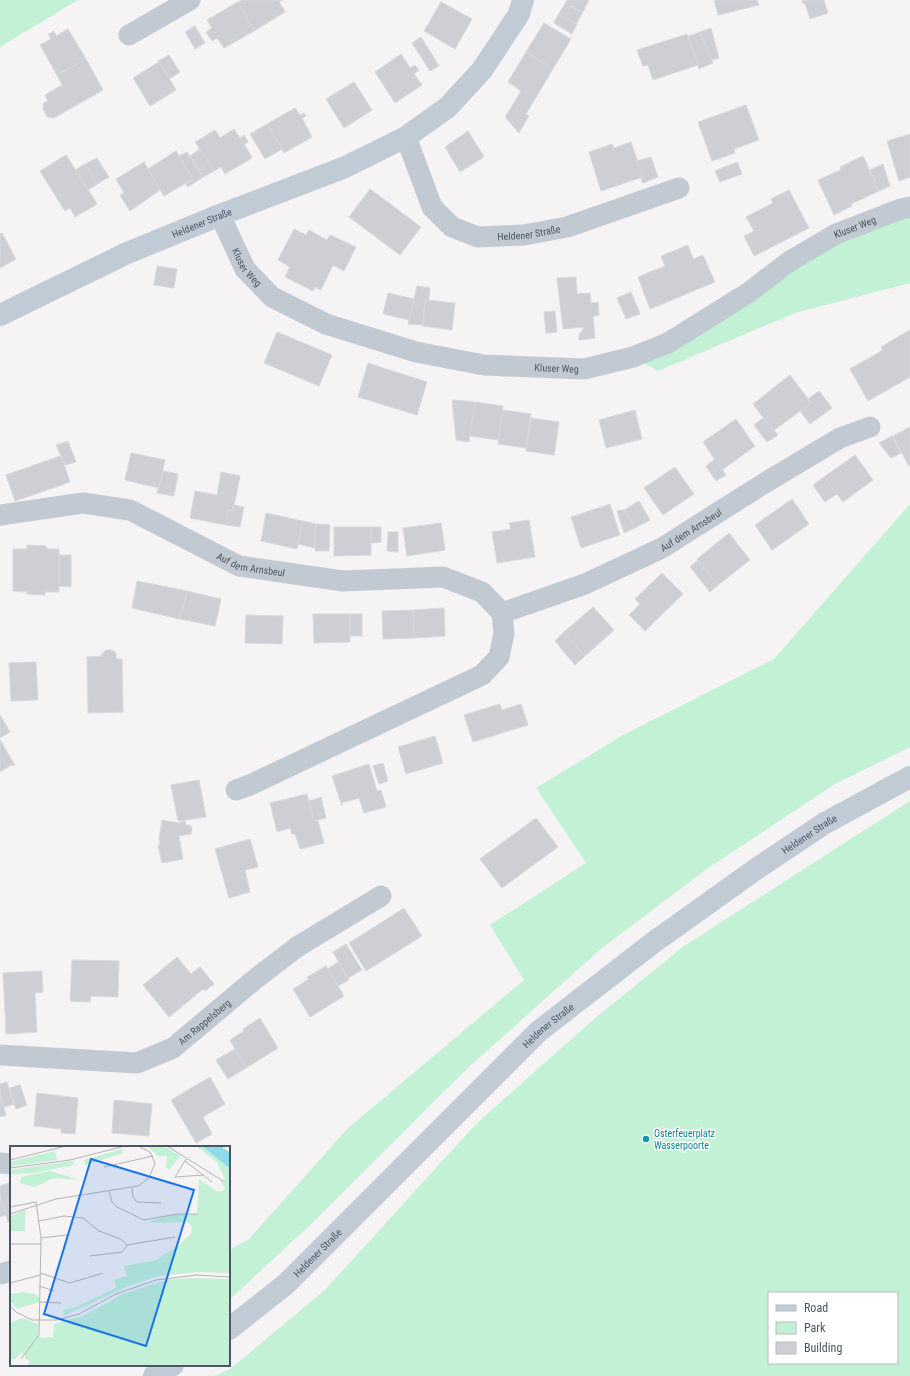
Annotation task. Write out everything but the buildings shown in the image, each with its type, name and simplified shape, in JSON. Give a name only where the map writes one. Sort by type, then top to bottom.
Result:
[{"type":"main road","name":"Heldener Straße","points":[[0,315],[125,254],[220,215],[343,168],[406,137],[448,106],[482,70],[519,14],[523,0]]},
{"type":"main road","name":"Heldener Straße","points":[[230,1328],[286,1284],[539,1031],[654,942],[759,867],[825,823],[910,776]]},
{"type":"main road","points":[[154,1376],[171,1366]]},
{"type":"street","points":[[129,35],[190,0]]},
{"type":"street","name":"Heldener Straße","points":[[406,137],[432,207],[452,227],[478,237],[524,235],[567,227],[679,188]]},
{"type":"street","name":"Kluser Weg","points":[[220,215],[245,269],[272,297],[326,324],[416,352],[484,365],[584,369],[633,356],[668,343],[748,293],[790,261],[836,234],[898,210],[910,207]]},
{"type":"street","name":"Auf dem Arnsbeul","points":[[0,515],[83,503],[130,510],[239,566],[343,581],[444,577],[482,592],[502,613],[585,584],[662,548],[763,484],[840,438],[870,427]]},
{"type":"street","points":[[236,790],[250,785],[482,675],[499,657],[504,633],[502,613]]},
{"type":"street","name":"Am Rappelsberg","points":[[0,1055],[138,1063],[173,1048],[254,980],[297,947],[381,896]]},
{"type":"street","points":[[0,1274],[10,1271]]},
{"type":"green space","points":[[0,0],[78,0],[0,47]]},
{"type":"green space","points":[[910,207],[910,283],[795,313],[658,371],[633,357],[790,261]]},
{"type":"green space","points":[[910,504],[910,747],[835,784],[708,868],[602,948],[471,1065],[308,1227],[230,1299],[230,1249],[249,1239],[347,1129],[524,980],[490,925],[586,863],[536,788],[623,735],[774,659]]},
{"type":"green space","points":[[910,801],[910,1376],[214,1376],[230,1369],[325,1290],[476,1124],[594,1019],[684,946]]},
{"type":"place","name":"Osterfeuerplatz Wasserpoorte","points":[[646,1139]]}]
